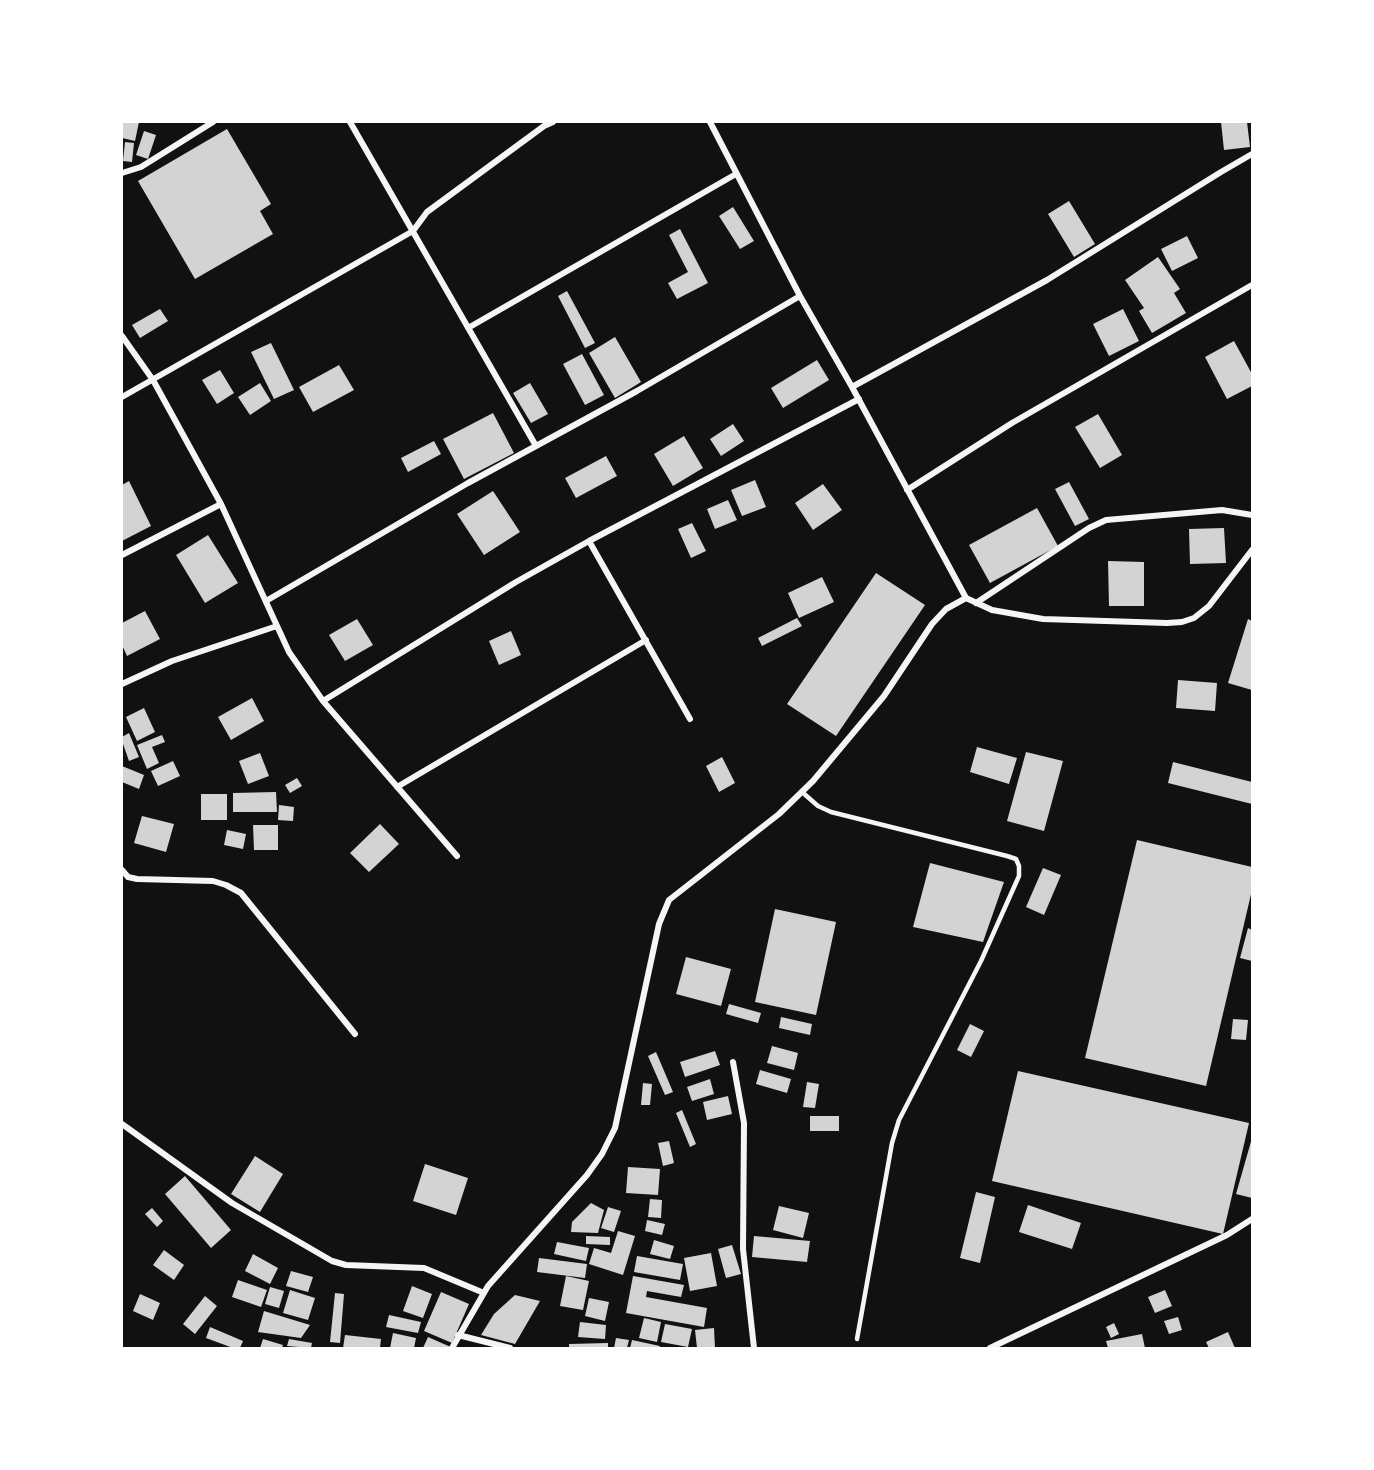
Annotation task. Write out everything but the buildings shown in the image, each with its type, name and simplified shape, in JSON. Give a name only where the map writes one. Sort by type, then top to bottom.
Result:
[{"type":"street","points":[[122,173],[141,166],[213,122]]},
{"type":"street","points":[[350,122],[536,446]]},
{"type":"street","points":[[122,397],[413,231],[427,212],[543,126],[553,122]]},
{"type":"street","points":[[710,122],[800,296],[859,399],[966,598],[992,610],[1043,619],[1144,623],[1182,622],[1194,618],[1209,606],[1252,550]]},
{"type":"street","points":[[852,387],[1047,280],[1252,154]]},
{"type":"street","points":[[468,328],[736,174]]},
{"type":"street","points":[[907,490],[1012,423],[1252,285]]},
{"type":"street","points":[[266,601],[468,483],[637,391],[800,296]]},
{"type":"street","points":[[122,336],[153,380],[220,504],[289,652],[323,701],[457,856]]},
{"type":"street","points":[[323,701],[516,582],[589,541],[859,399]]},
{"type":"street","points":[[122,555],[220,504]]},
{"type":"street","points":[[976,603],[1089,528],[1106,520],[1222,510],[1252,514]]},
{"type":"street","points":[[589,541],[690,719]]},
{"type":"street","points":[[452,1348],[484,1293],[587,1175],[602,1154],[615,1128],[659,924],[669,900],[779,814],[802,792],[884,696],[932,624],[946,609],[966,598]]},
{"type":"street","points":[[122,684],[172,661],[277,626]]},
{"type":"street","points":[[397,787],[645,640]]},
{"type":"street","points":[[122,870],[128,877],[136,879],[213,881],[241,893],[355,1034]]},
{"type":"street","points":[[733,1062],[744,1123],[743,1249],[754,1348]]},
{"type":"street","points":[[122,1124],[232,1203],[332,1261],[346,1265],[424,1268],[484,1293]]},
{"type":"street","points":[[990,1348],[1227,1234],[1252,1219]]},
{"type":"street","points":[[458,1335],[510,1348]]},
{"type":"lane","points":[[802,792],[818,806],[831,812],[1007,856],[1016,859],[1019,866],[1019,876],[981,961],[899,1120],[892,1143],[857,1340]]}]
